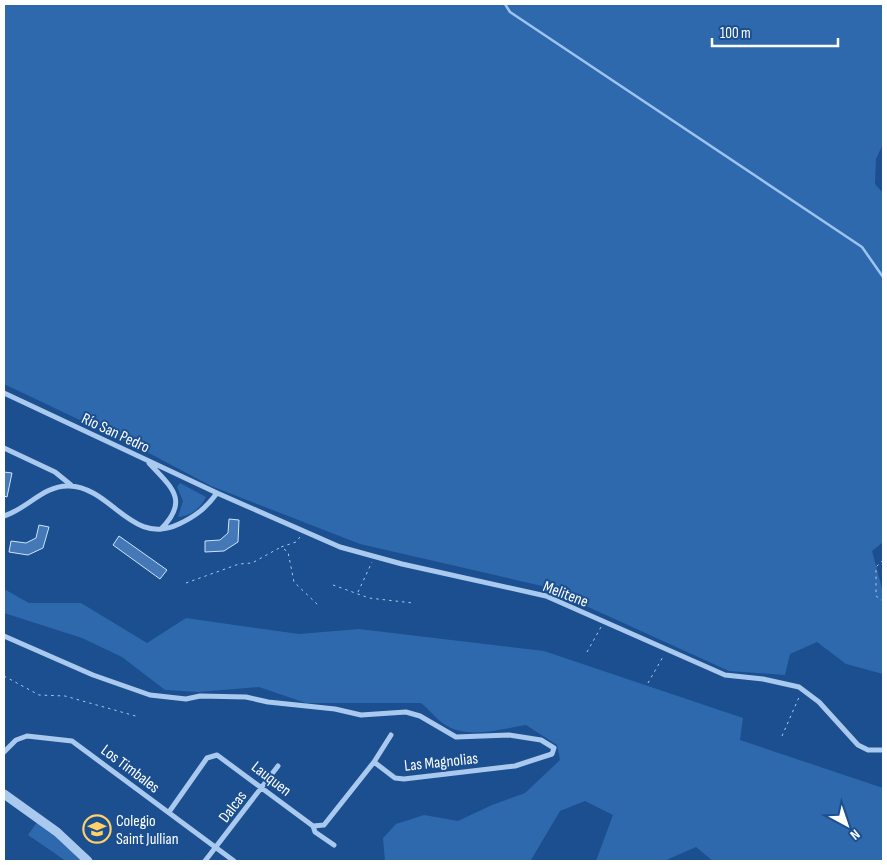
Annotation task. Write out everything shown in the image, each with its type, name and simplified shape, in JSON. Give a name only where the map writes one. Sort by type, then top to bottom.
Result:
[{"type":"street","name":"Río San Pedro","points":[[4,393],[217,493]]},
{"type":"street","points":[[4,448],[55,472],[71,486]]},
{"type":"street","points":[[146,460],[170,486],[178,504],[175,514],[161,529]]},
{"type":"street","points":[[4,516],[50,489],[71,486],[89,491],[146,529],[161,529],[173,527],[196,516],[207,507],[217,493]]},
{"type":"street","name":"Melitene","points":[[217,493],[340,547],[374,557],[546,596],[725,675],[763,679],[803,690],[819,702],[858,745],[868,750],[883,750]]},
{"type":"street","name":"Las Magnolias","points":[[4,636],[93,675],[150,695],[186,699],[200,696],[246,697],[268,702],[336,709],[361,714],[406,712],[420,716],[456,737],[509,735],[541,740],[554,748],[552,754],[515,766],[404,779],[395,778],[374,762]]},
{"type":"street","name":"Las Magnolias","points":[[313,826],[324,826],[374,762],[391,735]]},
{"type":"street","name":"Los Timbales","points":[[4,752],[16,740],[27,736],[72,741],[234,861]]},
{"type":"street","name":"Lauquen","points":[[169,812],[207,758],[213,754],[222,756],[262,786],[313,826],[315,832],[334,845]]},
{"type":"street","name":"Dalcas","points":[[205,861],[278,766]]},
{"type":"street","points":[[4,794],[57,832],[88,861]]},
{"type":"path","points":[[186,583],[239,564],[252,563],[281,547],[296,542],[305,531]]},
{"type":"path","points":[[281,547],[288,552],[294,582],[318,605]]},
{"type":"path","points":[[357,594],[374,557]]},
{"type":"path","points":[[883,560],[876,567],[876,596],[883,601]]},
{"type":"path","points":[[333,585],[369,598],[413,604]]},
{"type":"path","points":[[587,652],[604,622]]},
{"type":"path","points":[[648,682],[666,650]]},
{"type":"path","points":[[4,676],[39,695],[65,696],[139,717]]},
{"type":"path","points":[[782,736],[803,690]]},
{"type":"shaded area","points":[[4,4],[883,4],[883,144],[876,159],[875,184],[883,193],[883,542],[872,551],[883,592],[883,674],[846,664],[817,642],[790,654],[785,675],[729,671],[542,586],[360,544],[211,486],[147,452],[4,384]]},
{"type":"shaded area","points":[[180,483],[206,497],[195,511],[178,517],[183,501],[177,487]]},
{"type":"shaded area","points":[[4,589],[29,603],[81,603],[147,643],[186,618],[299,634],[359,629],[544,651],[743,718],[740,740],[883,788],[883,861],[713,861],[696,847],[664,861],[596,861],[613,815],[585,801],[560,811],[531,860],[385,861],[383,838],[396,824],[424,815],[458,821],[492,805],[525,793],[560,760],[557,745],[526,725],[484,732],[453,729],[441,722],[421,703],[306,703],[259,687],[198,692],[165,690],[122,657],[82,638],[4,613]]},
{"type":"shaded area","points":[[37,822],[54,833],[87,861],[66,861],[28,835]]},
{"type":"building","points":[[4,472],[12,473],[7,497],[4,496]]},
{"type":"building","points":[[229,519],[239,520],[238,542],[224,551],[205,552],[205,541],[220,540],[228,533]]},
{"type":"building","points":[[39,525],[49,527],[43,548],[28,555],[9,552],[11,541],[26,543],[36,538]]},
{"type":"building","points":[[119,536],[167,570],[160,579],[113,545]]},
{"type":"waterway","points":[[505,4],[510,12],[862,247],[883,277]]},
{"type":"place","name":"Colegio Saint Jullian","points":[[97,829]]}]
